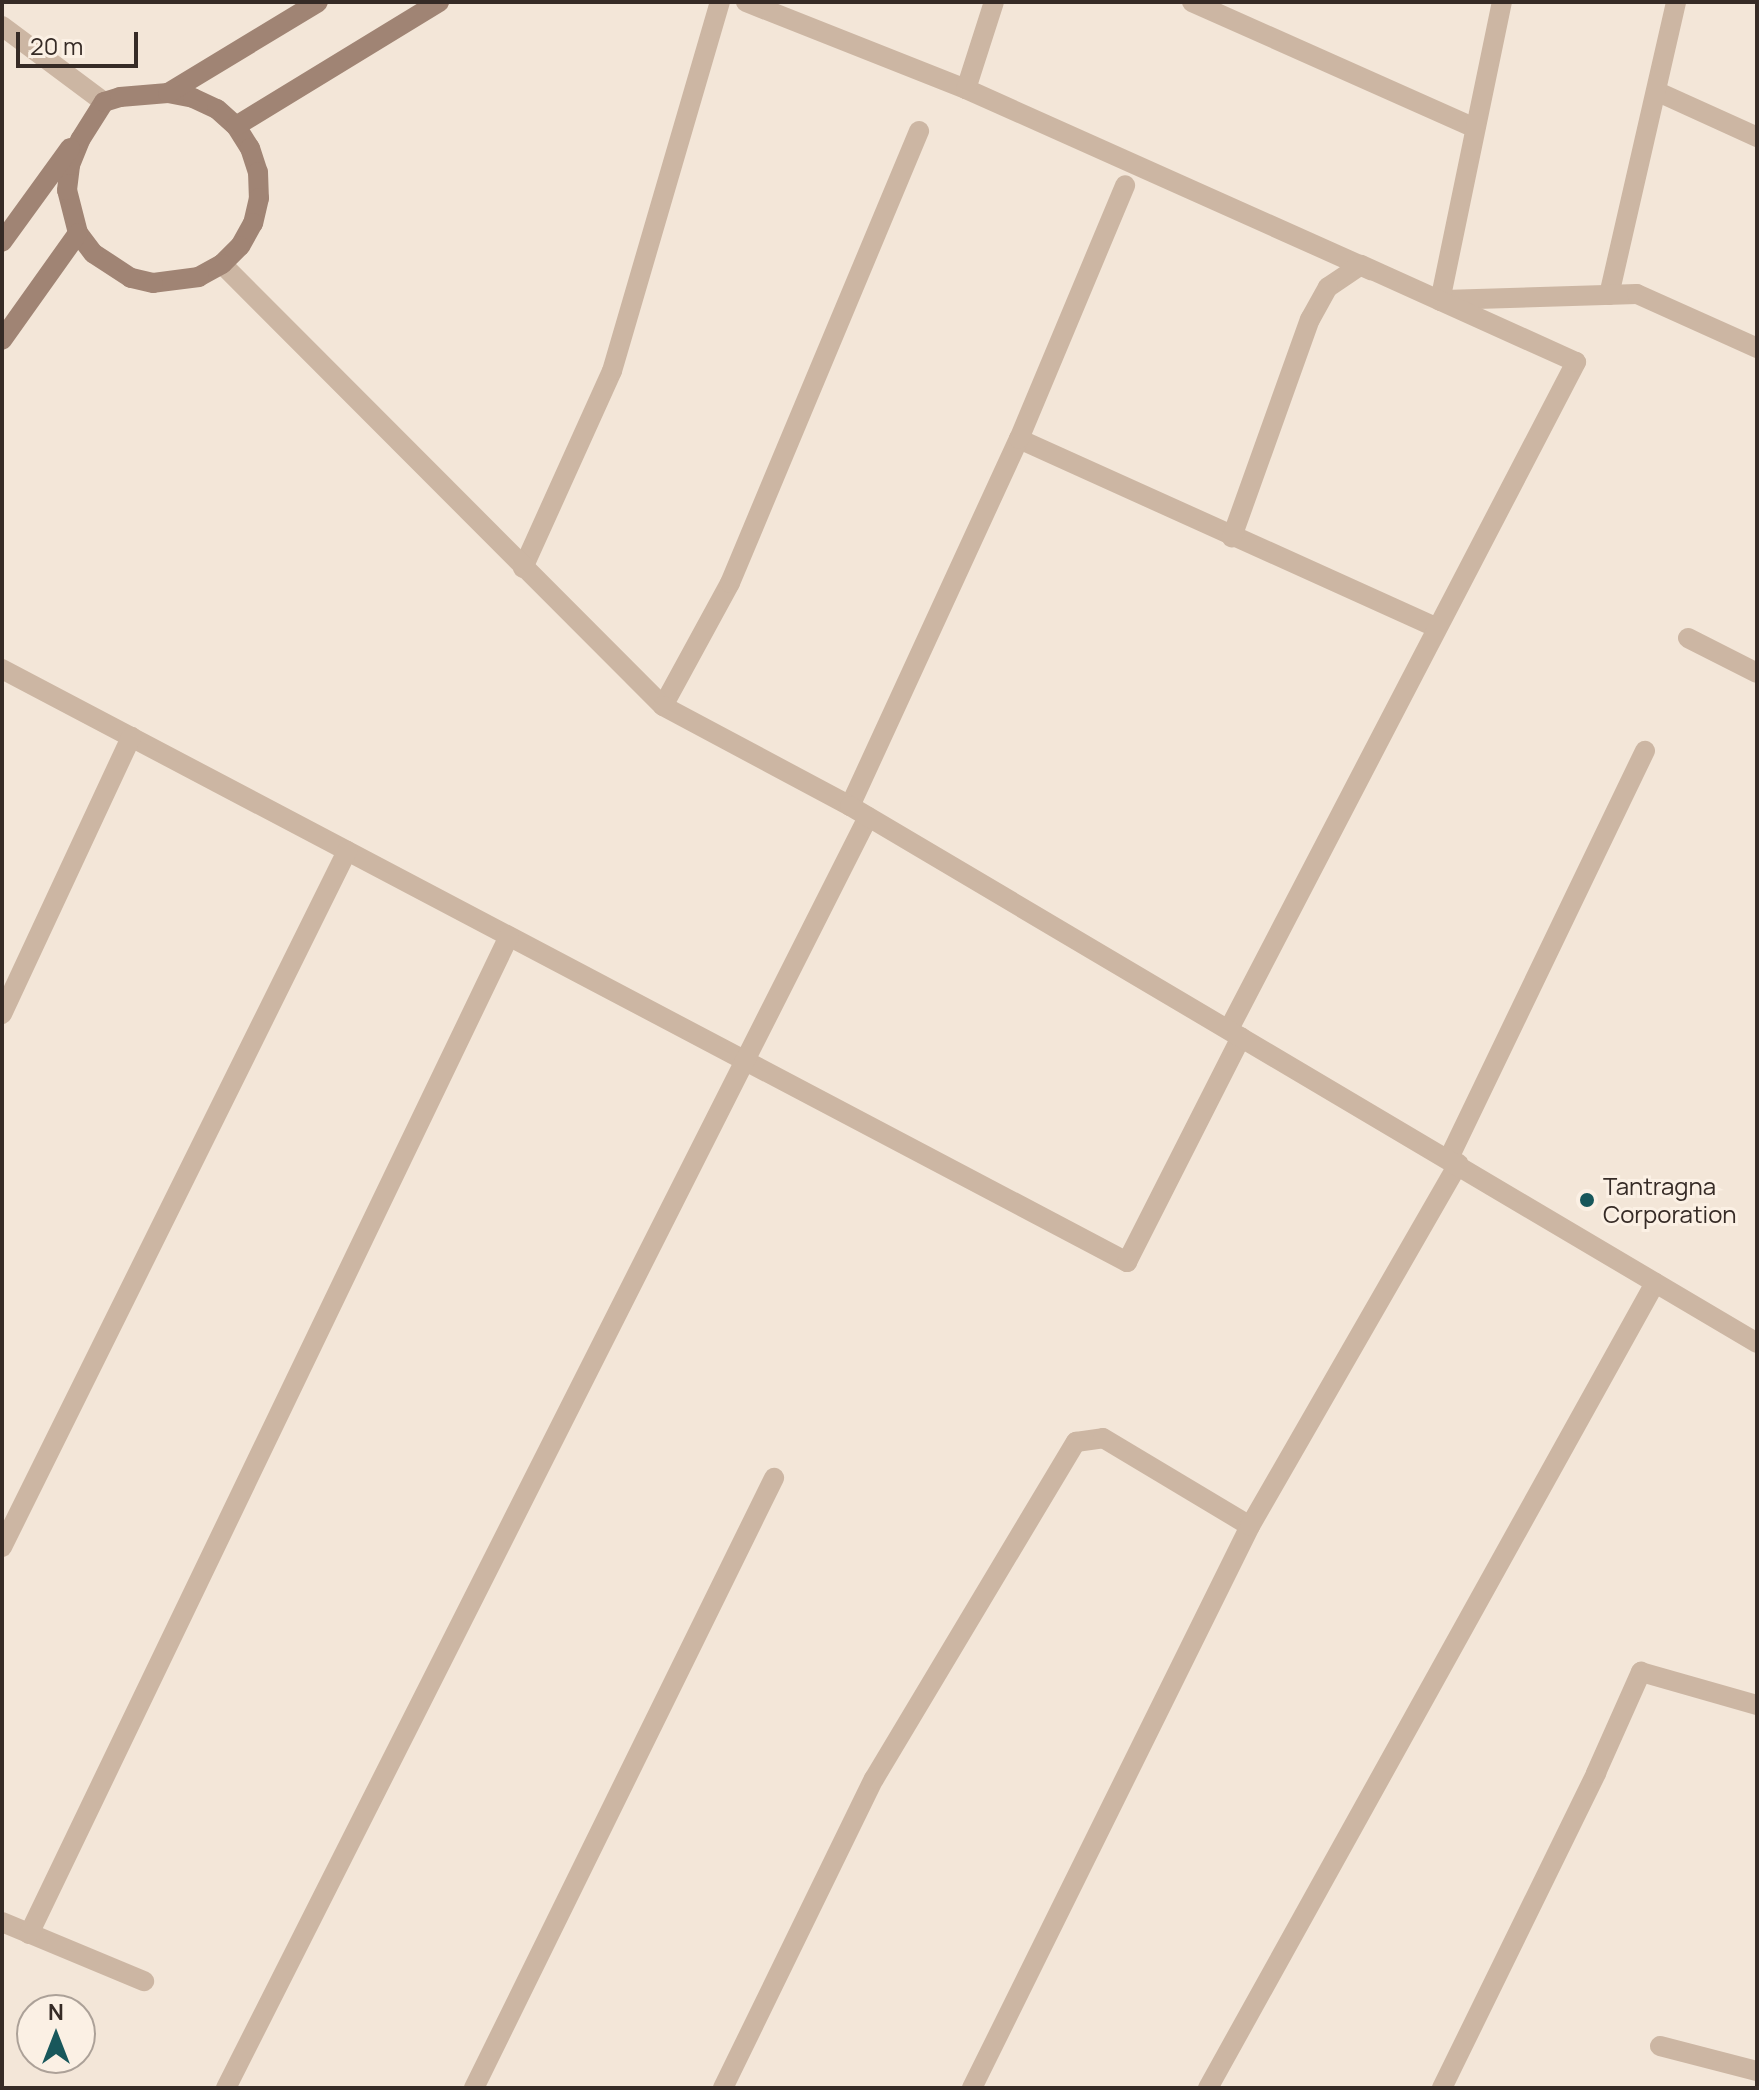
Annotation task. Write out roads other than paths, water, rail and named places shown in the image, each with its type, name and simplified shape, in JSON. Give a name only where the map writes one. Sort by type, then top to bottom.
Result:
[{"type":"main road","points":[[168,93],[318,2]]},
{"type":"main road","points":[[236,126],[439,2]]},
{"type":"main road","points":[[2,242],[104,102],[120,97],[168,93],[193,98],[217,109],[236,126],[254,160],[259,198],[253,223],[240,246],[222,264],[199,277],[177,282],[131,278],[110,267],[78,233],[67,190],[70,165],[104,102]]},
{"type":"main road","points":[[2,340],[78,233]]},
{"type":"street","points":[[523,568],[612,371],[720,2]]},
{"type":"street","points":[[2,669],[1127,1262],[1235,1033],[1435,627],[1576,362],[966,89],[746,2]]},
{"type":"street","points":[[966,89],[994,2]]},
{"type":"street","points":[[1192,2],[1475,128]]},
{"type":"street","points":[[1440,301],[1502,2]]},
{"type":"street","points":[[1609,295],[1658,92],[1676,2]]},
{"type":"street","points":[[2,26],[104,102]]},
{"type":"street","points":[[1658,92],[1757,137]]},
{"type":"street","points":[[663,706],[730,583],[919,131]]},
{"type":"street","points":[[226,2088],[745,1061],[859,811],[1125,185]]},
{"type":"street","points":[[222,264],[663,706],[859,811],[1757,1343]]},
{"type":"street","points":[[1232,537],[1310,319],[1328,287],[1361,265],[1440,301],[1637,294],[1757,348]]},
{"type":"street","points":[[1019,439],[1435,627]]},
{"type":"street","points":[[1688,638],[1757,673]]},
{"type":"street","points":[[2,1014],[131,737]]},
{"type":"street","points":[[972,2088],[1250,1526],[1454,1161],[1645,751]]},
{"type":"street","points":[[2,1547],[347,851]]},
{"type":"street","points":[[29,1934],[509,936]]},
{"type":"street","points":[[1208,2088],[1655,1283]]},
{"type":"street","points":[[723,2088],[874,1779],[1076,1442],[1103,1438],[1250,1526]]},
{"type":"street","points":[[474,2088],[774,1478]]},
{"type":"street","points":[[1442,2088],[1596,1773],[1641,1672],[1757,1705]]},
{"type":"street","points":[[2,1922],[144,1981]]},
{"type":"street","points":[[1660,2046],[1757,2071]]},
{"type":"place","name":"Tantragna Corporation","points":[[1587,1200]]}]
